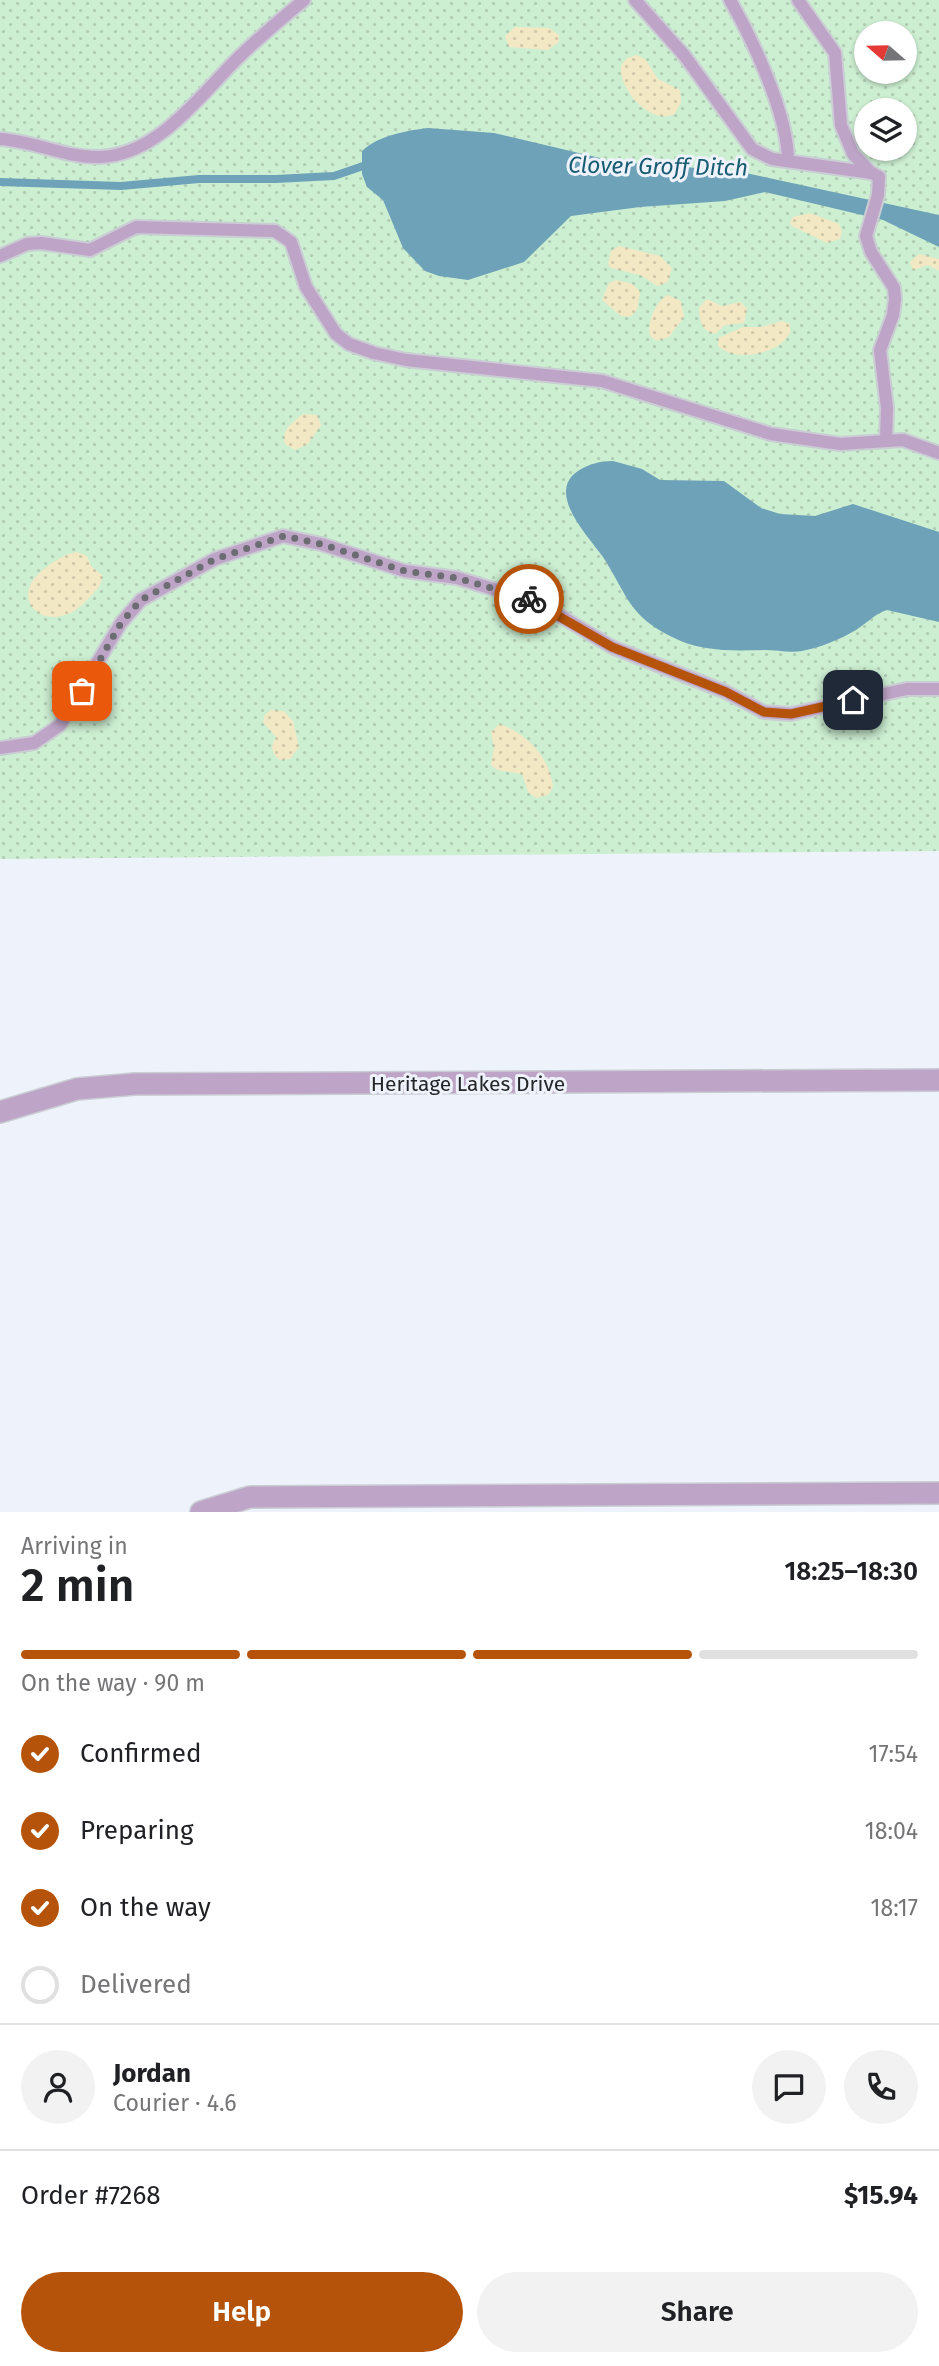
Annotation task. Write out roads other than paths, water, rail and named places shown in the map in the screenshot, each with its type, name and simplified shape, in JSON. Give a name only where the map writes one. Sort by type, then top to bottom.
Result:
[{"type":"street","name":"Heritage Lakes Drive","points":[[0,1112],[77,1089],[135,1084],[939,1080]]},
{"type":"street","points":[[201,1512],[250,1497],[939,1493]]},
{"type":"lane","points":[[0,139],[86,156],[115,155],[132,150],[182,115],[264,33],[304,0]]},
{"type":"lane","points":[[635,0],[684,55],[752,149],[762,156],[872,173]]},
{"type":"lane","points":[[730,0],[746,26],[785,130],[788,161]]},
{"type":"lane","points":[[798,0],[835,53],[841,125],[853,155],[879,177],[878,195],[868,226],[867,244],[894,288],[895,299],[880,358],[887,408],[886,440]]},
{"type":"lane","points":[[0,256],[27,244],[41,243],[90,250],[136,227],[275,231],[291,242],[306,287],[323,318],[349,344],[374,353],[406,360],[602,381],[771,434],[840,444],[886,440],[920,444],[939,453]]},
{"type":"lane","points":[[0,748],[34,743],[60,725],[121,623],[141,600],[215,559],[284,536],[321,544],[405,571],[457,578],[522,597],[550,609],[612,647],[726,692],[764,712],[791,714],[907,689],[939,689]]},
{"type":"water","points":[[428,128],[494,133],[617,162],[737,171],[939,215],[939,247],[883,220],[765,192],[725,201],[640,207],[571,216],[524,262],[468,280],[439,276],[425,271],[403,248],[383,200],[367,187],[362,174],[362,151],[376,141]]},
{"type":"water","points":[[613,461],[642,469],[660,480],[724,481],[761,508],[780,514],[815,516],[853,504],[939,532],[939,622],[887,610],[844,637],[797,652],[716,649],[693,645],[670,636],[637,612],[603,557],[580,527],[568,503],[566,491],[569,480],[578,471],[595,463]]},
{"type":"waterway","name":"Clover Groff Ditch","points":[[0,182],[121,186],[199,179],[276,179],[334,176],[369,164]]}]
